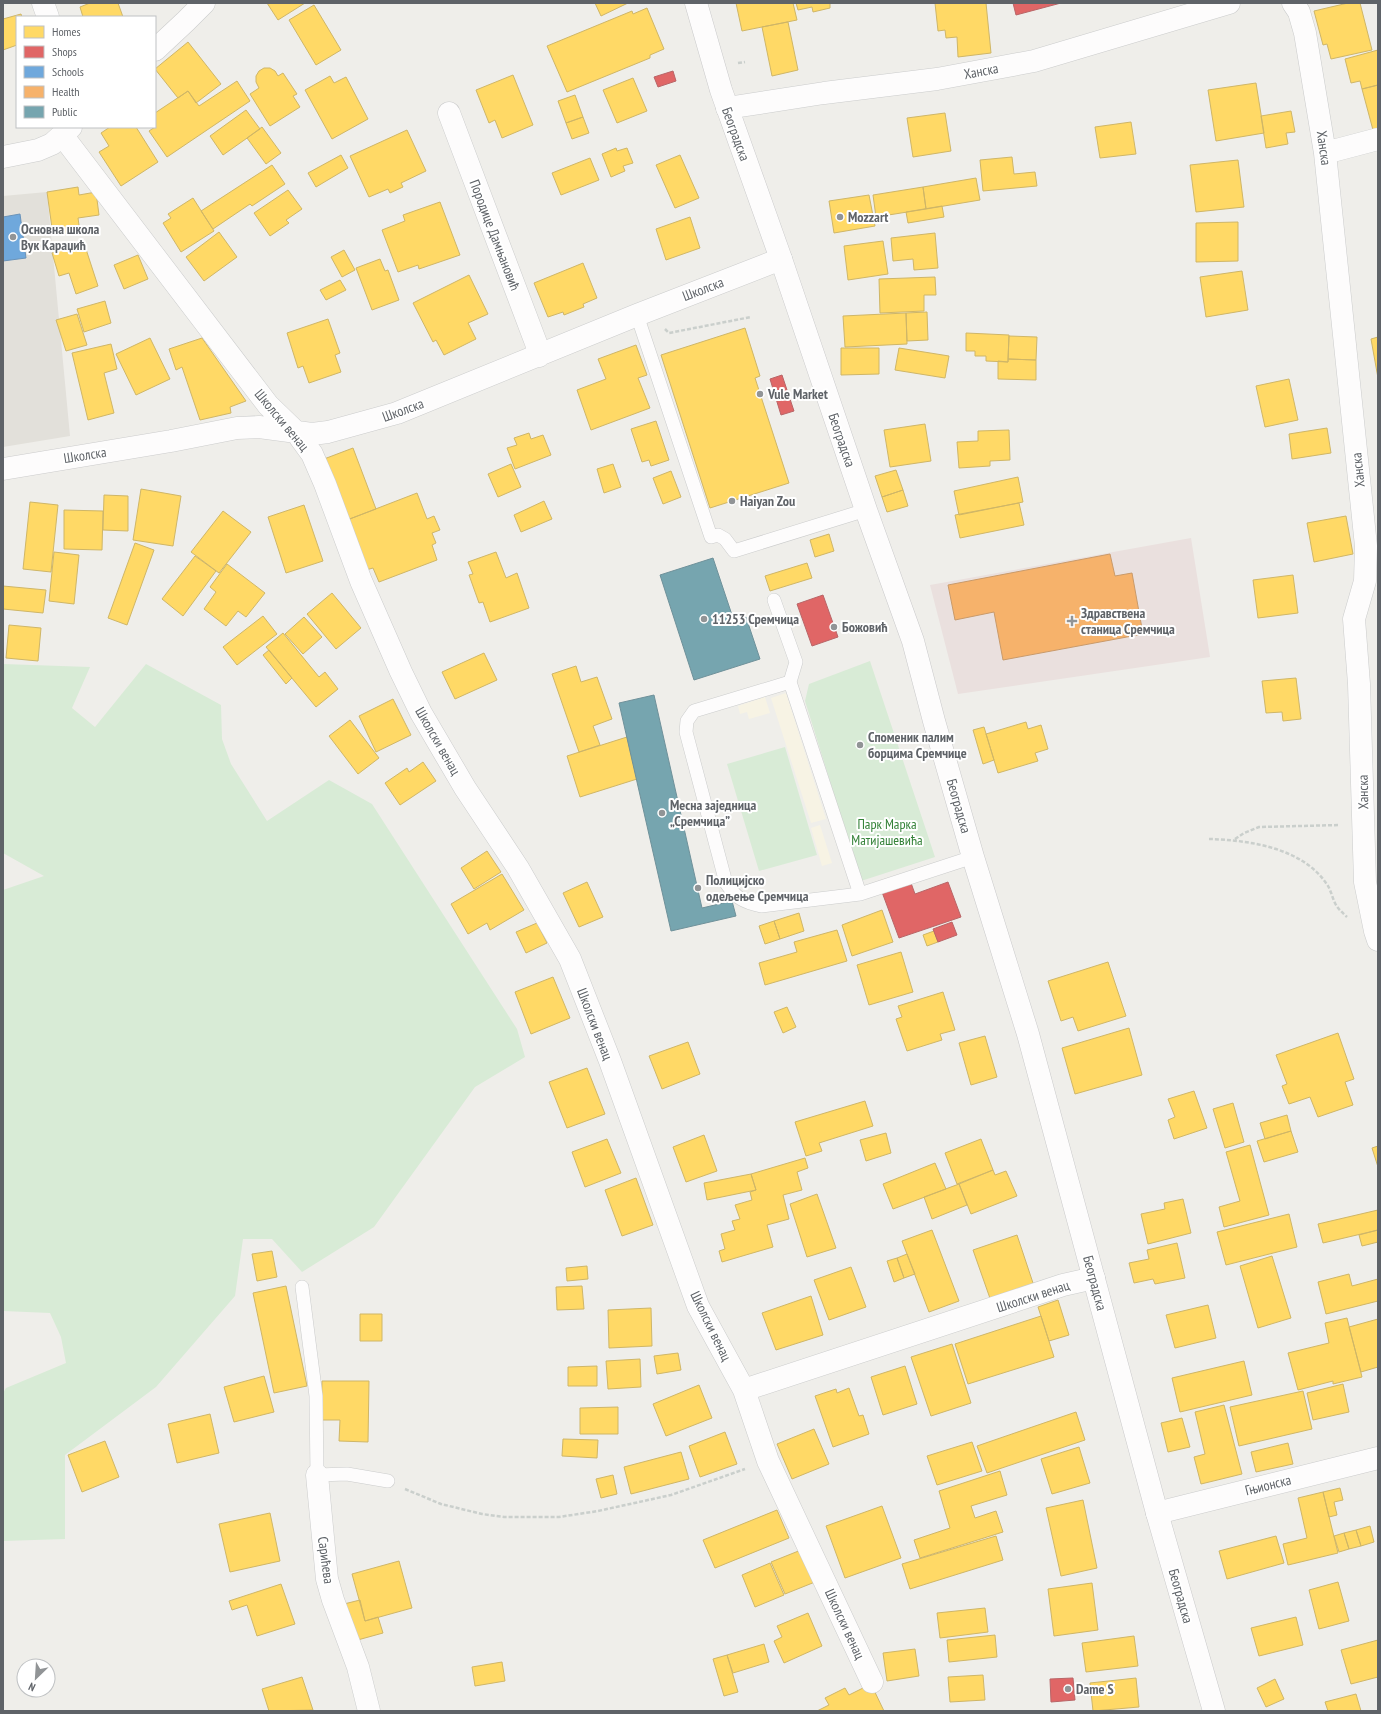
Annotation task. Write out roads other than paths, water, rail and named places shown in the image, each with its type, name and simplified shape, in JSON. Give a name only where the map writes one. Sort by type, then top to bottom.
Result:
[{"type":"street","points":[[43,3],[48,16]]},
{"type":"street","points":[[156,49],[204,3]]},
{"type":"street","name":"Београдска","points":[[696,3],[714,70],[781,258],[866,510],[913,641],[973,857],[1028,1034],[1157,1513],[1214,1711]]},
{"type":"street","name":"Ханска","points":[[727,108],[824,93],[937,79],[1034,61],[1228,3]]},
{"type":"street","name":"Ханска","points":[[1293,3],[1299,12],[1305,33],[1325,153],[1366,546],[1371,580],[1354,619],[1370,788],[1363,818],[1365,882],[1376,936]]},
{"type":"street","name":"Породице Дамњановић","points":[[449,113],[536,343],[539,356]]},
{"type":"street","points":[[3,157],[38,150],[52,144],[66,131]]},
{"type":"street","name":"Школски венац","points":[[66,131],[268,404],[296,432],[312,454],[361,581],[400,672],[421,713],[466,788],[518,868],[570,959],[610,1061],[698,1306],[744,1390],[768,1461],[872,1682]]},
{"type":"street","points":[[1325,153],[1378,139]]},
{"type":"street","name":"Школска","points":[[3,469],[171,441],[237,428],[259,427],[312,434],[328,432],[397,413],[781,258]]},
{"type":"street","name":"Школски венац","points":[[744,1390],[1063,1285],[1094,1278]]},
{"type":"street","name":"Гњионска","points":[[1157,1513],[1378,1458]]},
{"type":"street","name":"Сарићева","points":[[317,1475],[327,1580],[358,1667],[368,1711]]},
{"type":"lane","points":[[637,315],[711,537],[718,535],[725,539],[734,551],[866,510]]},
{"type":"lane","points":[[774,600],[796,662],[790,682],[860,894]]},
{"type":"lane","points":[[790,682],[694,711],[687,721],[686,732],[726,883],[733,893],[745,903],[761,906],[860,894],[973,857]]},
{"type":"lane","points":[[302,1287],[316,1396],[317,1475],[347,1474],[364,1476],[388,1482]]},
{"type":"place","name":"Mozzart","points":[[840,217]]},
{"type":"place","name":"Основна школа Вук Караџић","points":[[13,237]]},
{"type":"place","name":"Vule Market","points":[[760,394]]},
{"type":"place","name":"Haiyan Zou","points":[[732,501]]},
{"type":"place","name":"11253 Сремчица","points":[[704,619]]},
{"type":"place","name":"Здравствена станица Сремчица","points":[[1072,621]]},
{"type":"place","name":"Божовић","points":[[834,627]]},
{"type":"place","name":"Споменик палим борцима Сремчице","points":[[860,745]]},
{"type":"place","name":"Месна заједница „Сремчица”","points":[[662,813]]},
{"type":"place","name":"Полицијско одељење Сремчица","points":[[698,888]]},
{"type":"place","name":"Dame S","points":[[1068,1689]]},
{"type":"park label","name":"Парк Марка Матијашевића","points":[[887,832]]}]
